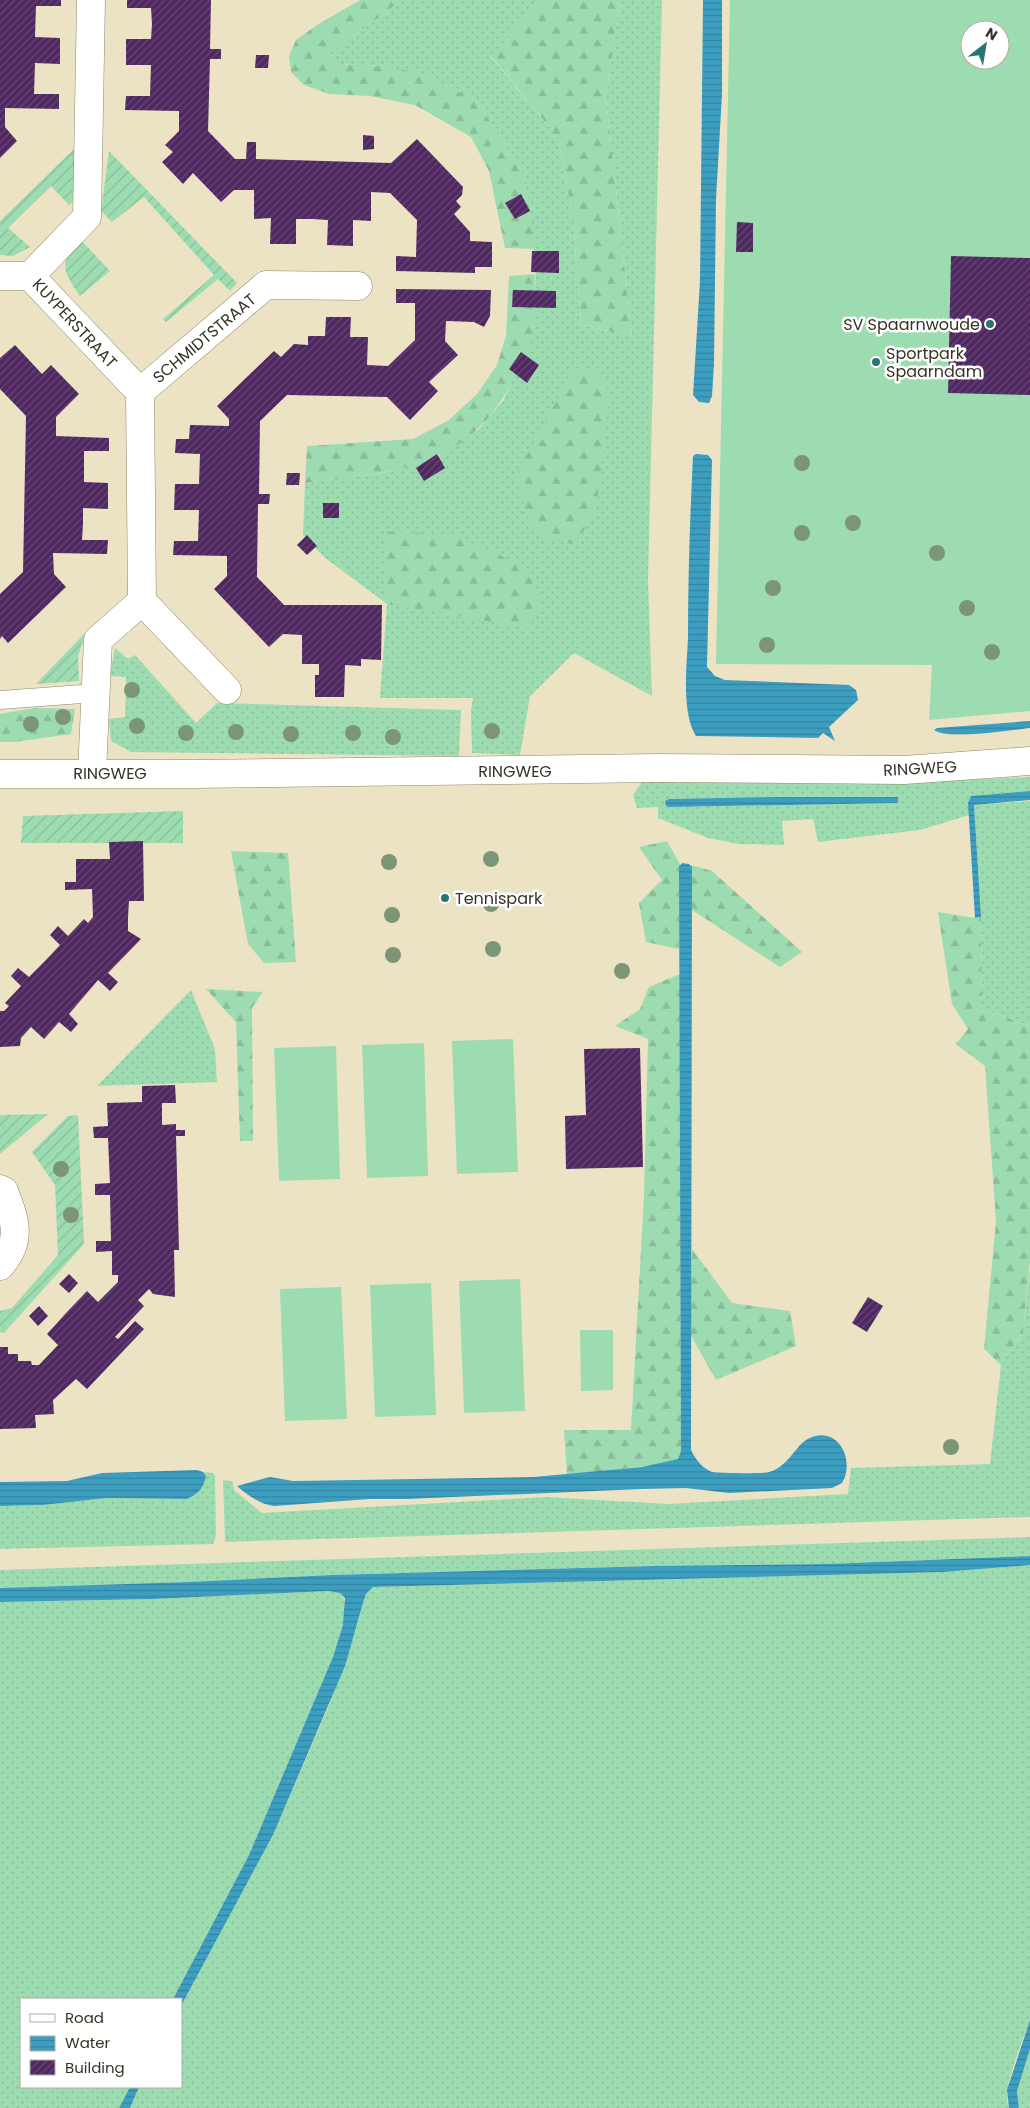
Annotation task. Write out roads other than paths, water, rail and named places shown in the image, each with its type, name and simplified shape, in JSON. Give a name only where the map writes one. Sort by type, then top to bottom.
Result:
[{"type":"street","name":"KUYPERSTRAAT","points":[[91,0],[87,217],[30,276],[140,392]]},
{"type":"street","points":[[0,276],[30,276]]},
{"type":"street","name":"SCHMIDTSTRAAT","points":[[140,392],[266,285],[358,286]]},
{"type":"street","points":[[140,392],[142,600],[227,690]]},
{"type":"street","points":[[92,773],[98,640],[142,600]]},
{"type":"street","name":"RINGWEG","points":[[0,774],[193,774],[658,768],[904,770],[1030,761]]},
{"type":"street","points":[[0,1189],[4,1191],[14,1217],[14,1244],[0,1266]]},
{"type":"lane","points":[[0,700],[96,693]]},
{"type":"water","points":[[703,0],[722,0],[722,94],[716,199],[714,363],[712,396],[709,403],[699,402],[693,395],[700,281]]},
{"type":"water","points":[[696,454],[708,455],[712,460],[707,667],[715,676],[725,680],[849,685],[856,690],[858,700],[829,727],[835,741],[823,733],[818,738],[696,736],[691,726],[688,714],[686,674],[693,456]]},
{"type":"water","points":[[1030,721],[1030,728],[994,732],[951,734],[934,730],[937,728]]},
{"type":"water","points":[[1030,791],[1030,800],[974,805],[981,917],[975,918],[968,803],[971,796]]},
{"type":"water","points":[[898,797],[898,803],[670,807],[666,806],[665,801],[669,799]]},
{"type":"water","points":[[682,863],[689,864],[692,867],[691,1450],[700,1463],[712,1472],[765,1473],[781,1466],[807,1439],[822,1435],[830,1437],[837,1442],[846,1457],[846,1475],[842,1483],[832,1488],[729,1493],[686,1488],[642,1489],[370,1499],[274,1506],[249,1496],[237,1486],[270,1477],[293,1481],[534,1477],[642,1467],[678,1459],[681,1451],[679,867]]},
{"type":"water","points":[[197,1470],[203,1472],[206,1476],[205,1481],[200,1490],[187,1499],[107,1498],[43,1505],[0,1506],[0,1482],[67,1481],[102,1473]]},
{"type":"water","points":[[1030,1556],[1030,1565],[943,1572],[373,1587],[366,1594],[345,1666],[273,1835],[182,2004],[182,1998],[174,1998],[249,1855],[333,1657],[343,1625],[345,1598],[340,1593],[328,1591],[153,1599],[0,1602],[0,1588],[331,1575],[654,1566],[827,1564]]},
{"type":"water","points":[[1030,2020],[1030,2049],[1017,2091],[1019,2108],[1009,2108],[1007,2090]]},
{"type":"water","points":[[129,2088],[139,2088],[130,2108],[119,2108]]},
{"type":"place","name":"SV Spaarnwoude","points":[[990,324]]},
{"type":"place","name":"Sportpark Spaarndam","points":[[876,362]]},
{"type":"place","name":"Tennispark","points":[[445,898]]}]
